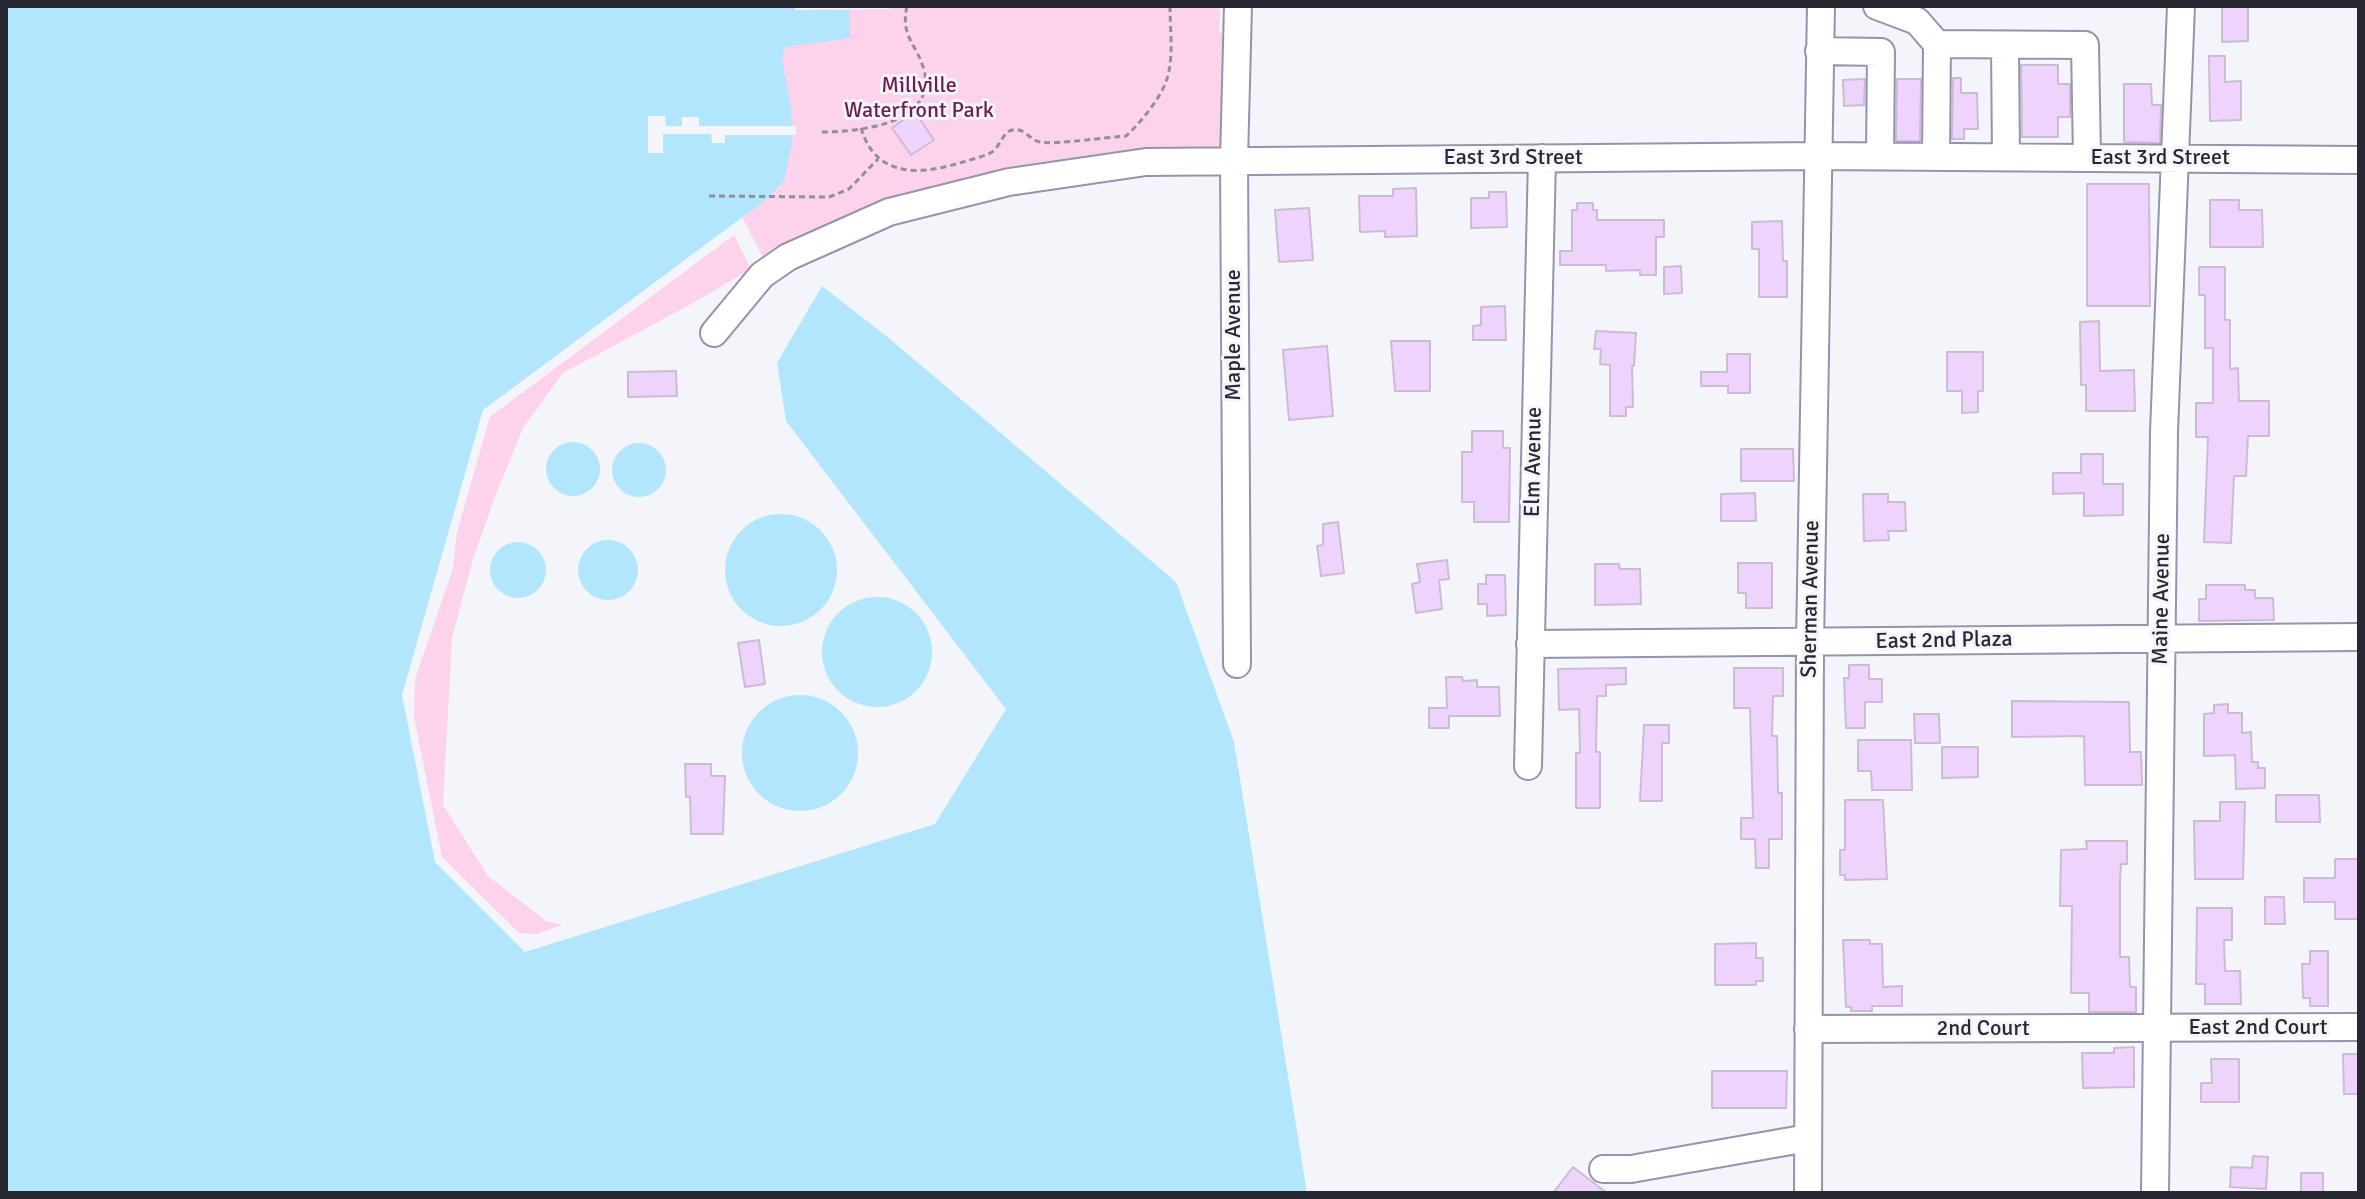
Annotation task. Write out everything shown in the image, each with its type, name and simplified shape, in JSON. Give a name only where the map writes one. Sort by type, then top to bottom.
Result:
[{"type":"street","name":"Maple Avenue","points":[[1237,664],[1234,160],[1238,6]]},
{"type":"street","name":"Sherman Avenue","points":[[1808,1193],[1810,643],[1821,6]]},
{"type":"street","points":[[1880,156],[1878,6],[1917,21],[1937,44],[1936,157]]},
{"type":"street","name":"Maine Avenue","points":[[2155,1193],[2164,432],[2181,6]]},
{"type":"street","points":[[1937,44],[2085,45],[2087,158]]},
{"type":"street","points":[[2005,45],[2006,157]]},
{"type":"street","points":[[1819,51],[1881,52]]},
{"type":"street","name":"East 3rd Street","points":[[714,333],[762,275],[788,257],[889,212],[1009,182],[1146,162],[1818,156],[2359,160]]},
{"type":"street","name":"Elm Avenue","points":[[1528,766],[1542,158]]},
{"type":"street","name":"East 2nd Plaza","points":[[1530,644],[2359,637]]},
{"type":"street","name":"East 2nd Court","points":[[2158,1028],[2359,1027]]},
{"type":"street","name":"2nd Court","points":[[1808,1029],[2158,1028]]},
{"type":"street","points":[[1603,1169],[1631,1169],[1808,1138]]},
{"type":"path","points":[[822,132],[861,128],[902,117],[913,111],[920,101],[925,74],[920,58],[907,38],[907,6]]},
{"type":"path","points":[[861,128],[865,141],[878,159],[905,170],[917,171],[942,168],[985,155],[996,150],[1012,130],[1022,130],[1041,142],[1126,136],[1164,86],[1169,71],[1170,6]]},
{"type":"path","points":[[709,196],[829,197],[849,189],[878,159]]},
{"type":"green space","name":"Millville Waterfront Park","points":[[795,6],[795,10],[891,9],[891,6],[1220,6],[1219,31],[1225,36],[1222,143],[1216,148],[1121,154],[1011,169],[828,230],[762,256],[741,215]]},
{"type":"green space","points":[[734,235],[751,269],[563,373],[523,428],[473,559],[452,638],[443,805],[488,876],[546,921],[562,925],[537,934],[519,933],[442,857],[414,717],[415,679],[453,568],[457,532],[489,420]]},
{"type":"water","points":[[6,6],[795,6],[795,10],[850,10],[850,38],[785,47],[782,61],[791,108],[792,143],[784,180],[767,199],[483,410],[402,695],[435,862],[525,952],[935,824],[1006,709],[786,421],[777,363],[822,286],[890,339],[1176,582],[1234,742],[1307,1193],[6,1193]]},
{"type":"water","points":[[573,442],[592,450],[600,469],[592,488],[573,496],[554,488],[546,469],[554,450]]},
{"type":"water","points":[[639,443],[658,451],[666,470],[658,489],[639,497],[620,489],[612,470],[620,451]]},
{"type":"water","points":[[781,514],[803,518],[821,530],[833,548],[837,570],[833,592],[821,610],[803,622],[781,626],[759,622],[741,610],[729,592],[725,570],[729,548],[741,530],[759,518]]},
{"type":"water","points":[[608,540],[619,542],[629,549],[636,559],[636,581],[629,591],[619,598],[608,600],[597,598],[587,591],[580,581],[578,570],[580,559],[587,549],[597,542]]},
{"type":"water","points":[[518,542],[538,550],[546,570],[538,590],[518,598],[498,590],[490,570],[498,550]]},
{"type":"water","points":[[877,597],[898,601],[916,613],[928,631],[932,652],[928,673],[916,691],[898,703],[877,707],[856,703],[838,691],[826,673],[822,652],[826,631],[838,613],[856,601]]},
{"type":"water","points":[[800,695],[822,700],[841,712],[853,731],[858,753],[853,775],[841,794],[822,806],[800,811],[778,806],[759,794],[747,775],[742,753],[747,731],[759,712],[778,700]]},
{"type":"pier","points":[[648,116],[665,116],[666,126],[682,126],[682,117],[699,117],[699,126],[796,126],[796,135],[725,135],[725,143],[712,143],[711,134],[663,134],[663,153],[648,153]]},
{"type":"building","points":[[2222,6],[2248,6],[2248,41],[2222,42]]},
{"type":"building","points":[[2209,56],[2225,56],[2225,82],[2241,81],[2241,120],[2210,121]]},
{"type":"building","points":[[2021,65],[2058,65],[2058,84],[2070,84],[2070,117],[2058,117],[2058,137],[2022,137]]},
{"type":"building","points":[[1953,78],[1961,78],[1961,93],[1977,93],[1978,129],[1964,129],[1964,139],[1952,139]]},
{"type":"building","points":[[1865,79],[1864,105],[1844,106],[1843,80]]},
{"type":"building","points":[[1897,79],[1921,79],[1920,141],[1896,141]]},
{"type":"building","points":[[2124,84],[2151,84],[2152,105],[2161,105],[2160,143],[2124,142]]},
{"type":"building","points":[[915,112],[934,140],[911,155],[892,128]]},
{"type":"building","points":[[2087,184],[2149,184],[2150,306],[2087,306]]},
{"type":"building","points":[[1416,188],[1417,236],[1385,237],[1385,231],[1360,232],[1359,196],[1393,196],[1393,189]]},
{"type":"building","points":[[1489,192],[1506,192],[1507,227],[1471,228],[1471,198],[1489,198]]},
{"type":"building","points":[[2210,200],[2239,200],[2239,210],[2262,210],[2263,247],[2210,247]]},
{"type":"building","points":[[1577,203],[1593,203],[1597,220],[1664,220],[1664,237],[1656,237],[1656,275],[1640,275],[1640,270],[1606,271],[1606,265],[1560,265],[1560,251],[1572,251],[1572,210],[1577,210]]},
{"type":"building","points":[[1309,208],[1313,260],[1279,262],[1275,210]]},
{"type":"building","points":[[1782,221],[1787,297],[1759,297],[1759,249],[1752,249],[1752,222]]},
{"type":"building","points":[[1681,266],[1682,293],[1664,294],[1664,267]]},
{"type":"building","points":[[2199,267],[2225,267],[2225,320],[2230,320],[2230,369],[2238,368],[2239,401],[2269,401],[2269,436],[2248,436],[2246,476],[2234,476],[2231,543],[2204,542],[2208,437],[2196,437],[2196,403],[2213,403],[2213,348],[2205,348],[2205,295],[2199,295]]},
{"type":"building","points":[[1505,306],[1506,340],[1473,340],[1473,326],[1481,325],[1481,307]]},
{"type":"building","points":[[2099,321],[2100,371],[2134,370],[2135,411],[2086,411],[2086,385],[2081,385],[2080,322]]},
{"type":"building","points":[[1596,331],[1636,333],[1632,366],[1633,407],[1626,407],[1626,416],[1610,416],[1610,365],[1600,364],[1601,349],[1594,349]]},
{"type":"building","points":[[1391,341],[1430,341],[1430,391],[1395,391]]},
{"type":"building","points":[[1327,346],[1333,416],[1289,420],[1283,350]]},
{"type":"building","points":[[1947,352],[1983,352],[1983,391],[1978,391],[1978,412],[1962,413],[1962,391],[1947,391]]},
{"type":"building","points":[[1727,354],[1750,354],[1750,393],[1728,393],[1728,386],[1701,386],[1701,372],[1727,372]]},
{"type":"building","points":[[676,371],[677,396],[628,397],[628,372]]},
{"type":"building","points":[[1472,431],[1503,431],[1503,448],[1510,448],[1509,522],[1474,522],[1474,502],[1462,502],[1462,452],[1472,452]]},
{"type":"building","points":[[1741,449],[1793,449],[1794,481],[1741,481]]},
{"type":"building","points":[[2081,454],[2103,454],[2103,484],[2123,484],[2123,515],[2084,516],[2084,493],[2053,494],[2053,473],[2081,473]]},
{"type":"building","points":[[1755,493],[1756,521],[1721,521],[1721,494]]},
{"type":"building","points":[[1863,494],[1888,494],[1888,502],[1905,502],[1906,531],[1888,531],[1889,540],[1864,541]]},
{"type":"building","points":[[1338,522],[1344,573],[1321,576],[1317,546],[1323,545],[1323,524]]},
{"type":"building","points":[[1447,560],[1449,579],[1439,580],[1442,609],[1416,613],[1412,584],[1420,582],[1417,564]]},
{"type":"building","points":[[1738,563],[1772,563],[1772,608],[1746,608],[1746,593],[1738,593]]},
{"type":"building","points":[[1595,564],[1619,564],[1620,569],[1640,569],[1641,604],[1595,605]]},
{"type":"building","points":[[1486,575],[1505,575],[1506,615],[1487,616],[1487,604],[1478,604],[1478,584],[1486,584]]},
{"type":"building","points":[[2206,585],[2245,585],[2245,590],[2255,590],[2255,598],[2273,598],[2274,620],[2199,621],[2199,599],[2206,599]]},
{"type":"building","points":[[759,640],[765,684],[745,687],[738,643]]},
{"type":"building","points":[[1849,665],[1869,665],[1869,679],[1882,679],[1882,702],[1865,702],[1865,728],[1846,728],[1844,678],[1849,678]]},
{"type":"building","points":[[1626,668],[1626,684],[1606,685],[1606,696],[1597,696],[1596,752],[1600,752],[1600,808],[1576,808],[1579,709],[1559,710],[1558,669]]},
{"type":"building","points":[[1734,668],[1783,668],[1783,696],[1773,696],[1772,736],[1777,736],[1782,839],[1769,839],[1769,868],[1756,868],[1755,839],[1741,839],[1741,818],[1753,818],[1750,708],[1734,708]]},
{"type":"building","points":[[1446,677],[1477,680],[1477,687],[1499,687],[1500,716],[1449,716],[1449,728],[1429,728],[1429,708],[1447,708]]},
{"type":"building","points":[[2012,701],[2129,702],[2130,752],[2141,752],[2142,785],[2085,785],[2084,736],[2012,737]]},
{"type":"building","points":[[2228,704],[2228,713],[2242,713],[2242,733],[2251,732],[2252,762],[2258,762],[2258,768],[2265,768],[2265,788],[2236,789],[2235,755],[2204,756],[2204,714],[2214,713],[2214,705]]},
{"type":"building","points":[[1914,714],[1939,714],[1940,743],[1915,743]]},
{"type":"building","points":[[1644,725],[1669,725],[1669,743],[1662,743],[1662,801],[1640,801]]},
{"type":"building","points":[[1858,740],[1911,740],[1912,790],[1872,790],[1871,771],[1858,771]]},
{"type":"building","points":[[1942,747],[1978,747],[1978,777],[1942,778]]},
{"type":"building","points":[[685,764],[711,764],[711,776],[725,776],[723,834],[691,834]]},
{"type":"building","points":[[2276,795],[2319,795],[2320,822],[2276,822]]},
{"type":"building","points":[[1845,800],[1883,800],[1887,879],[1845,880],[1845,875],[1840,875],[1840,850],[1845,850]]},
{"type":"building","points":[[2220,802],[2245,802],[2243,879],[2195,879],[2194,821],[2220,821]]},
{"type":"building","points":[[2086,841],[2127,841],[2127,864],[2121,864],[2120,880],[2120,957],[2129,957],[2130,987],[2136,987],[2136,1012],[2089,1012],[2089,993],[2071,993],[2072,906],[2060,906],[2061,850],[2087,849]]},
{"type":"building","points":[[2335,859],[2359,859],[2359,919],[2335,919],[2335,902],[2304,902],[2304,878],[2335,878]]},
{"type":"building","points":[[2265,897],[2284,897],[2285,924],[2265,924]]},
{"type":"building","points":[[2197,908],[2232,908],[2232,940],[2224,940],[2225,971],[2240,971],[2241,1004],[2205,1004],[2205,984],[2196,984]]},
{"type":"building","points":[[1843,940],[1870,940],[1870,944],[1882,944],[1883,987],[1902,986],[1902,1006],[1872,1006],[1872,1011],[1851,1011],[1851,1007],[1846,1007]]},
{"type":"building","points":[[1756,943],[1756,958],[1763,958],[1763,981],[1756,981],[1756,985],[1715,985],[1715,944]]},
{"type":"building","points":[[2310,951],[2328,951],[2328,1006],[2310,1006],[2310,998],[2303,998],[2302,964],[2310,964]]},
{"type":"building","points":[[2134,1047],[2134,1087],[2083,1088],[2082,1053],[2114,1053],[2114,1048]]},
{"type":"building","points":[[2343,1054],[2359,1054],[2359,1094],[2344,1094]]},
{"type":"building","points":[[2211,1059],[2239,1059],[2239,1102],[2201,1102],[2201,1083],[2212,1083]]},
{"type":"building","points":[[1712,1071],[1787,1071],[1786,1108],[1712,1108]]},
{"type":"building","points":[[2253,1156],[2268,1157],[2266,1189],[2230,1187],[2231,1167],[2252,1168]]},
{"type":"building","points":[[1573,1167],[1607,1193],[1553,1193]]},
{"type":"building","points":[[2301,1173],[2323,1173],[2323,1192],[2301,1192]]}]
